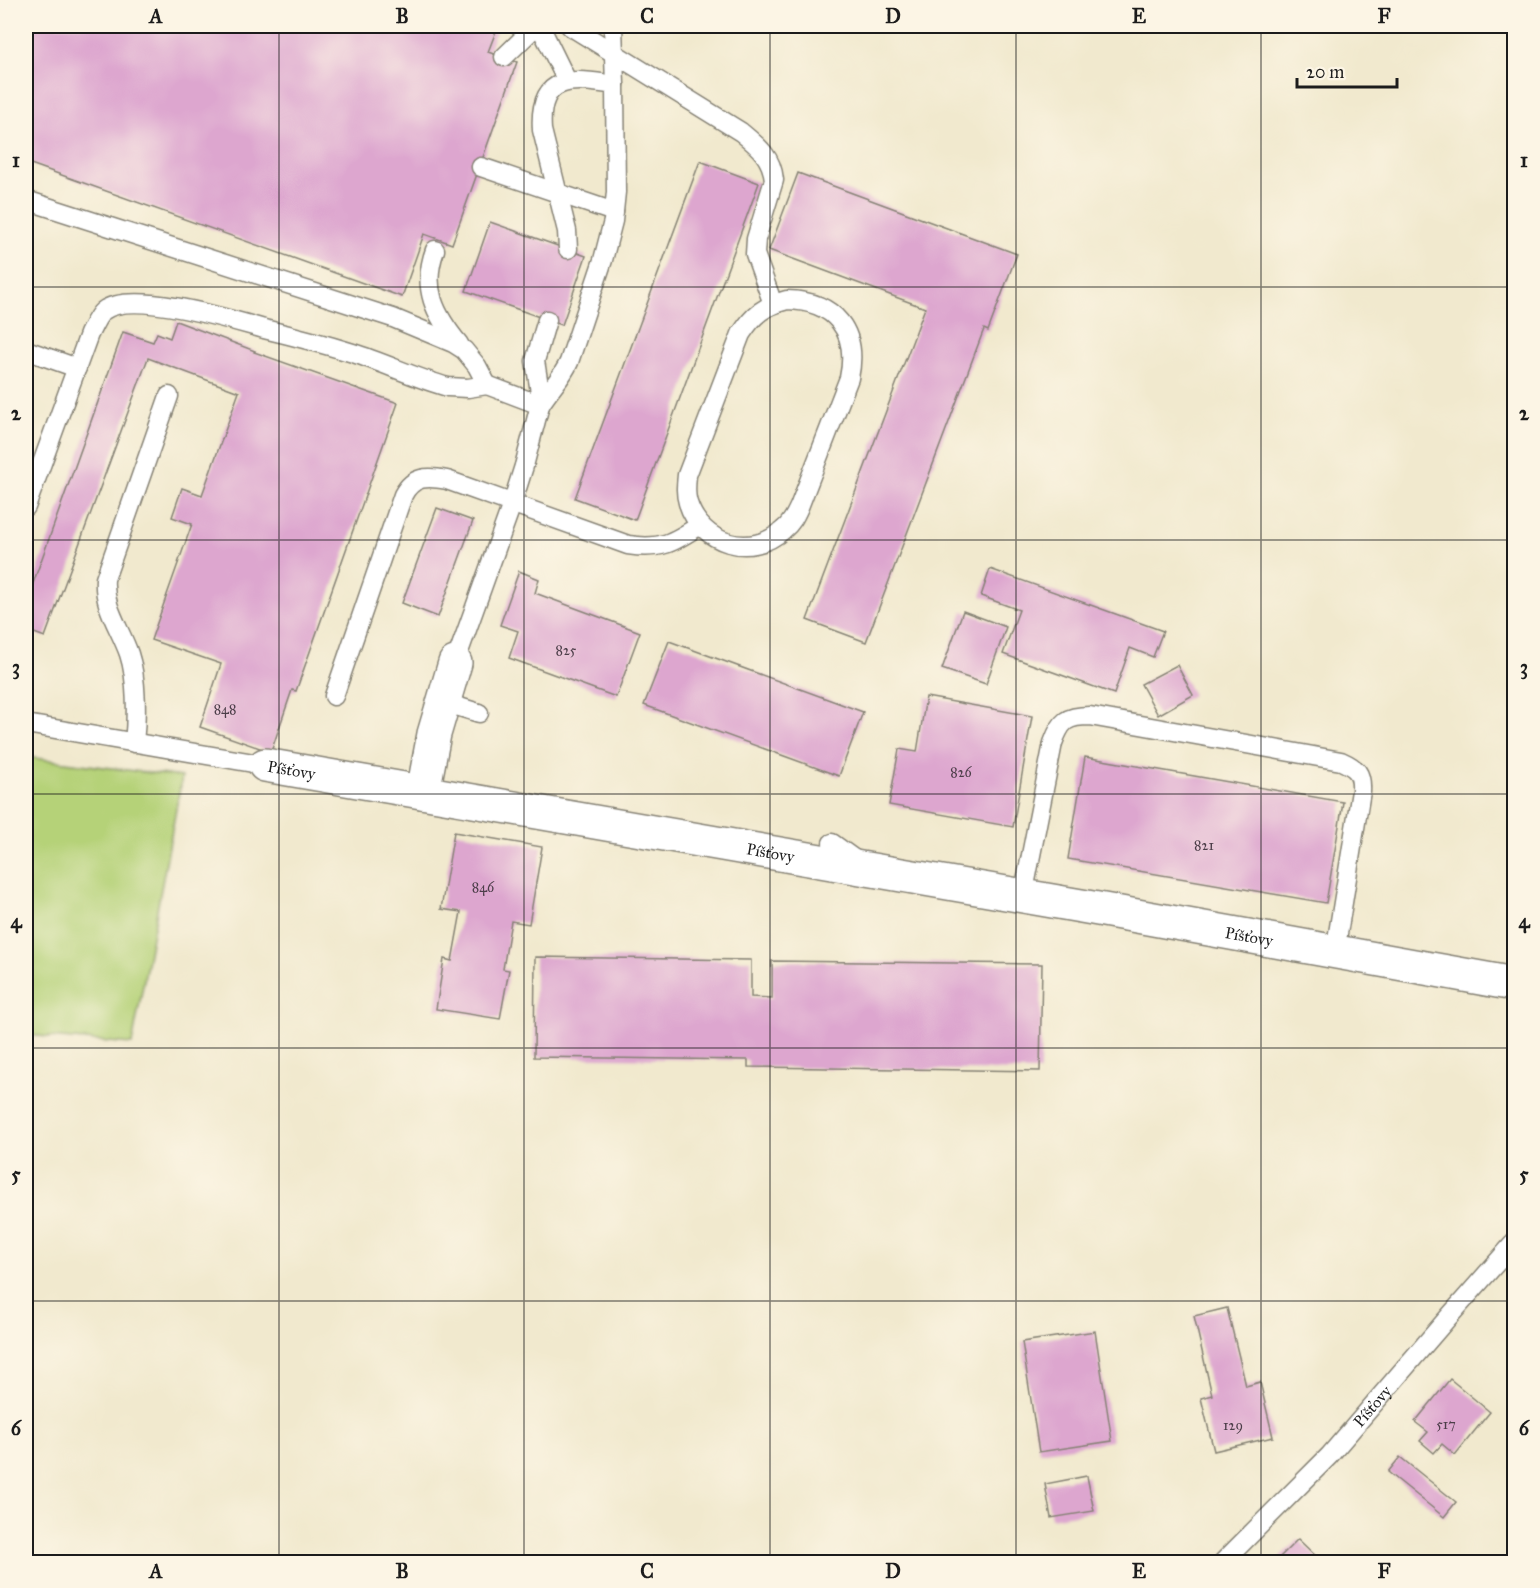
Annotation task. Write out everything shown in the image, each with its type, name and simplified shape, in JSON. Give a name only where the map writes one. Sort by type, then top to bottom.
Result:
[{"type":"street","points":[[423,792],[434,734],[455,663]]},
{"type":"street","name":"Píšťovy","points":[[265,765],[1515,984]]},
{"type":"lane","points":[[504,57],[538,26],[567,81]]},
{"type":"lane","points":[[570,26],[741,132],[770,160],[774,180],[756,239],[755,254],[773,304]]},
{"type":"lane","points":[[540,405],[561,378],[569,362],[603,260],[614,212],[616,192],[613,26]]},
{"type":"lane","points":[[568,249],[567,231],[542,130],[543,106],[548,94],[555,86],[567,81],[591,81],[615,85]]},
{"type":"lane","points":[[481,167],[614,212]]},
{"type":"lane","points":[[26,200],[393,318],[453,343],[464,350]]},
{"type":"lane","points":[[435,250],[428,277],[435,309],[444,325],[477,366],[487,385]]},
{"type":"lane","points":[[787,300],[802,300],[829,311],[848,335],[852,349],[852,364],[849,378],[792,520],[773,538],[748,545],[734,545],[721,541],[700,525],[688,502],[687,475],[741,334],[749,321],[760,311],[787,300]]},
{"type":"lane","points":[[26,507],[89,334],[103,311],[127,304],[163,305],[196,310],[326,345],[448,387],[468,388],[487,385],[540,405]]},
{"type":"lane","points":[[455,663],[513,504],[524,466],[540,405],[535,361],[547,320]]},
{"type":"lane","points":[[26,350],[77,368]]},
{"type":"lane","points":[[134,742],[136,716],[133,670],[129,654],[106,600],[105,579],[169,396]]},
{"type":"lane","points":[[334,696],[403,495],[407,488],[420,479],[447,480],[628,545],[640,547],[653,548],[665,545],[680,539],[700,525]]},
{"type":"lane","points":[[443,702],[479,713]]},
{"type":"lane","points":[[1023,896],[1053,743],[1058,730],[1065,721],[1076,716],[1090,716],[1341,761],[1351,765],[1362,780],[1335,952]]},
{"type":"lane","name":"Píšťovy","points":[[26,724],[265,765]]},
{"type":"lane","points":[[832,843],[869,870]]},
{"type":"lane","name":"Píšťovy","points":[[1223,1563],[1329,1456],[1515,1243]]},
{"type":"green space","points":[[26,757],[182,777],[132,1044],[26,1035]]},
{"type":"building","points":[[26,26],[498,26],[488,52],[517,62],[452,244],[424,234],[402,297],[28,163],[26,169]]},
{"type":"building","points":[[700,161],[759,183],[635,520],[575,498]]},
{"type":"building","points":[[798,173],[1017,254],[988,331],[984,329],[866,642],[807,620],[925,308],[769,250]]},
{"type":"building","points":[[490,222],[586,256],[562,325],[466,291]]},
{"type":"building","points":[[176,321],[254,352],[398,403],[296,691],[292,690],[271,752],[200,727],[221,664],[151,640],[192,524],[172,517],[182,488],[202,495],[239,392],[148,358],[45,637],[26,630],[26,603],[123,332],[153,342],[157,333],[170,338]]},
{"type":"building","points":[[437,508],[473,521],[438,617],[402,603]]},
{"type":"building","points":[[990,569],[1163,631],[1153,657],[1130,648],[1114,694],[1003,654],[1019,610],[981,596]]},
{"type":"building","points":[[519,571],[539,579],[535,593],[640,632],[616,697],[509,658],[518,631],[500,625]]},
{"type":"building","points":[[963,611],[1006,627],[986,684],[942,669]]},
{"type":"building","points":[[669,641],[863,712],[839,776],[644,705]]},
{"type":"building","points":[[1177,665],[1193,695],[1158,715],[1141,684]]},
{"type":"building","points":[[926,697],[1032,716],[1013,827],[889,805],[899,749],[917,752]]},
{"type":"building","points":[[1085,757],[1343,802],[1326,903],[1068,859]]},
{"type":"building","points":[[454,832],[542,847],[529,924],[511,921],[503,969],[509,970],[500,1019],[436,1009],[444,959],[452,961],[461,912],[441,909]]},
{"type":"building","points":[[535,957],[751,960],[751,997],[772,998],[772,961],[1042,964],[1040,1071],[748,1067],[748,1060],[534,1057]]},
{"type":"building","points":[[1227,1308],[1246,1386],[1260,1382],[1273,1437],[1214,1451],[1201,1398],[1212,1395],[1194,1316]]},
{"type":"building","points":[[1095,1331],[1112,1441],[1039,1452],[1022,1342]]},
{"type":"building","points":[[1450,1379],[1490,1412],[1455,1455],[1442,1444],[1434,1453],[1420,1441],[1428,1432],[1415,1422]]},
{"type":"building","points":[[1400,1457],[1456,1502],[1444,1517],[1388,1472]]},
{"type":"building","points":[[1087,1476],[1094,1511],[1051,1518],[1045,1484]]},
{"type":"building","points":[[1298,1539],[1322,1562],[1275,1562]]}]
